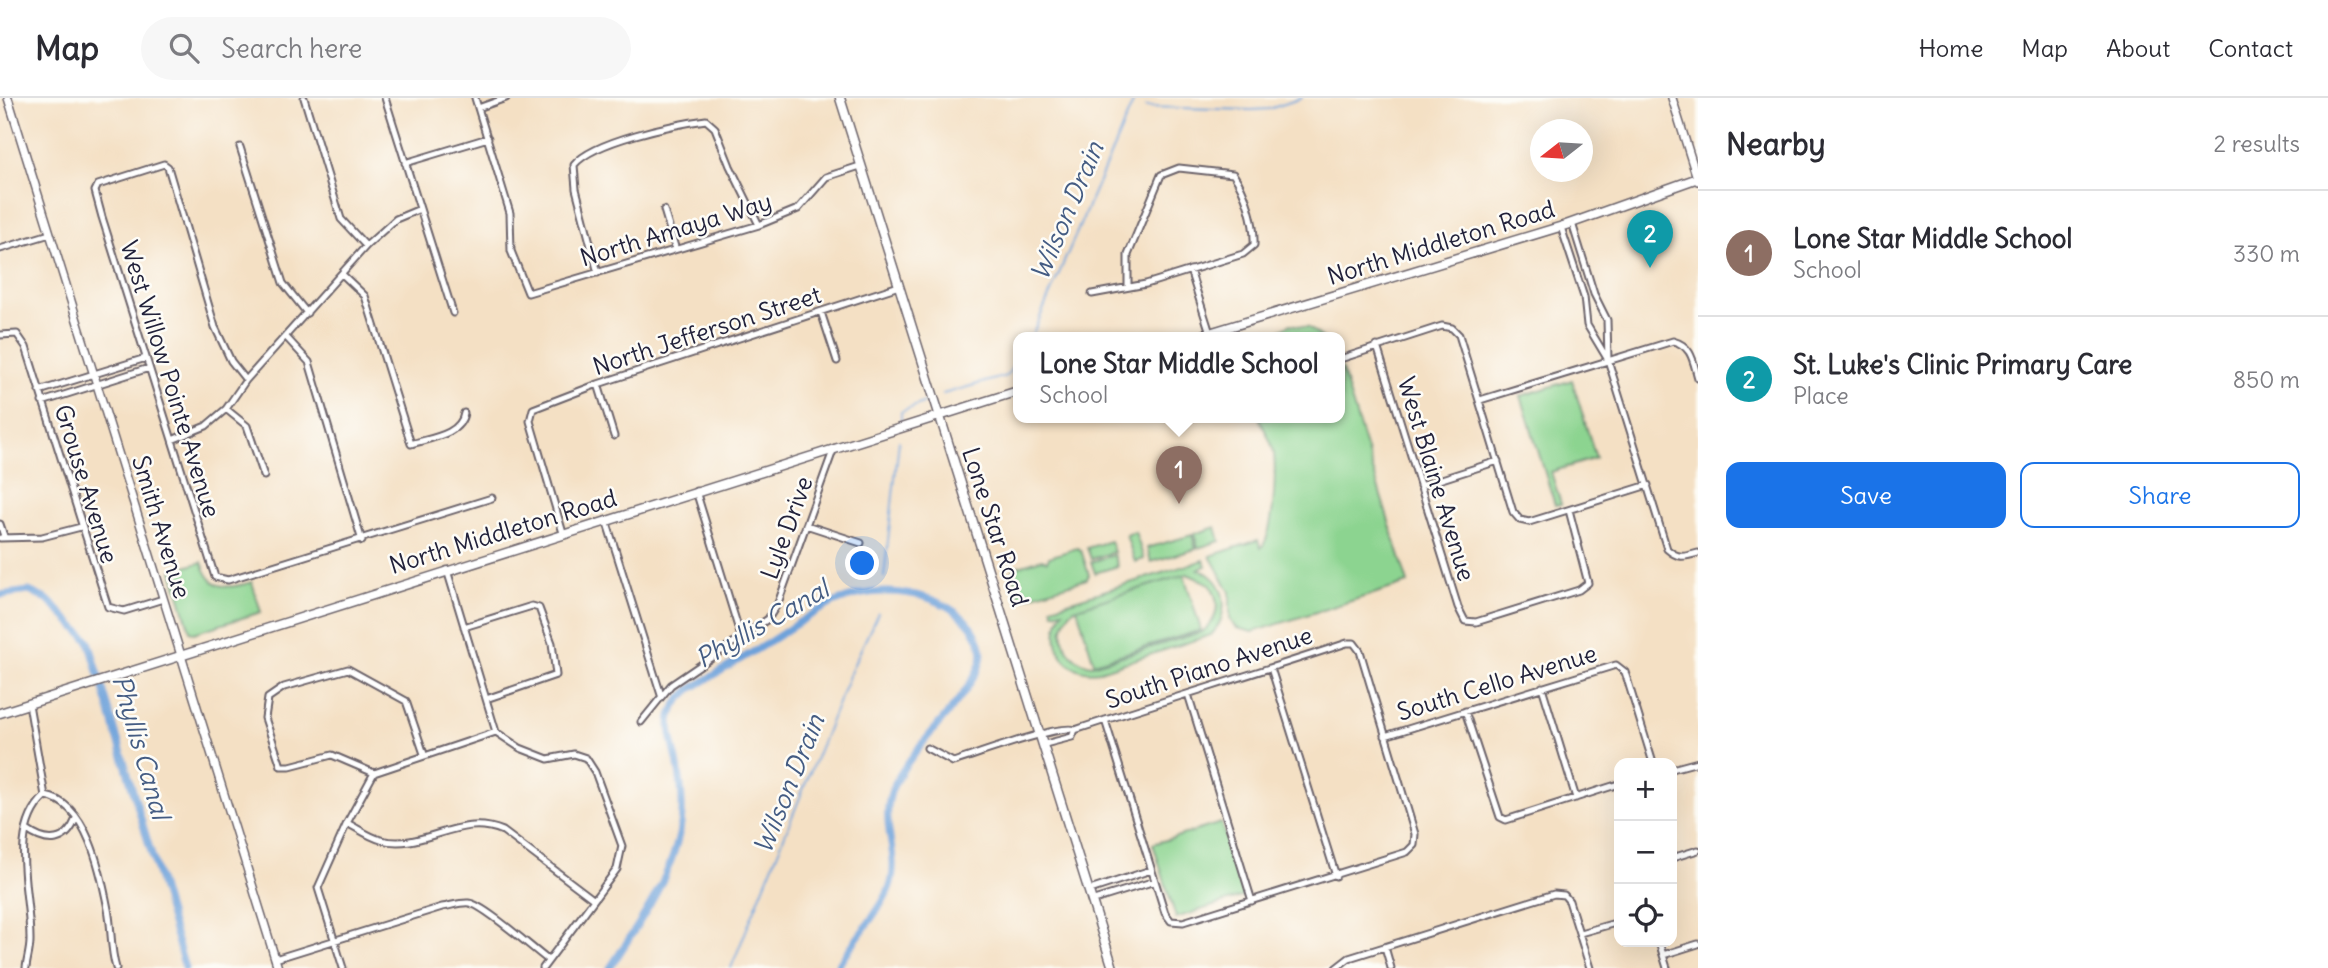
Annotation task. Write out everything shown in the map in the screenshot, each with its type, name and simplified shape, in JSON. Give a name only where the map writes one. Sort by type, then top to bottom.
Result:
[{"type":"main road","name":"Lone Star Road","points":[[840,98],[1042,734],[1113,968]]},
{"type":"main road","name":"North Middleton Road","points":[[1213,332],[1561,227],[1698,179]]},
{"type":"main road","name":"North Middleton Road","points":[[0,713],[1013,393]]},
{"type":"street","name":"Smith Avenue","points":[[8,98],[278,968]]},
{"type":"street","points":[[304,98],[341,219],[366,246]]},
{"type":"street","points":[[385,98],[453,313]]},
{"type":"street","points":[[405,163],[488,138],[475,98]]},
{"type":"street","points":[[478,108],[506,98]]},
{"type":"street","points":[[1672,98],[1698,179]]},
{"type":"street","points":[[598,273],[576,189],[574,165],[593,150],[637,136],[706,120],[715,128],[730,166],[760,225]]},
{"type":"street","name":"North Amaya Way","points":[[488,138],[510,213],[512,251],[528,293],[675,247],[760,225],[798,209],[826,177],[860,166]]},
{"type":"street","points":[[240,147],[283,284],[307,313]]},
{"type":"street","name":"West Willow Pointe Avenue","points":[[246,380],[231,361],[215,327],[168,167],[164,164],[98,185],[96,191],[102,217],[211,570],[220,578],[228,580],[362,541]]},
{"type":"street","points":[[1092,294],[1128,287],[1243,254],[1254,245],[1251,220],[1240,184],[1233,174],[1179,168],[1167,170],[1161,175],[1128,255],[1128,287]]},
{"type":"street","points":[[172,440],[206,426],[226,409],[246,380],[343,275],[366,246],[396,219],[420,209]]},
{"type":"street","points":[[664,211],[675,247]]},
{"type":"street","points":[[1572,223],[1594,295],[1607,320],[1608,360]]},
{"type":"street","points":[[1561,227],[1584,297],[1587,325],[1608,360],[1667,549],[1675,556],[1684,558],[1698,553]]},
{"type":"street","points":[[0,249],[50,234]]},
{"type":"street","points":[[1190,270],[1210,332]]},
{"type":"street","points":[[343,275],[365,296],[411,444],[453,431],[463,421],[464,412]]},
{"type":"street","name":"North Jefferson Street","points":[[564,533],[530,414],[533,409],[598,384],[899,286]]},
{"type":"street","points":[[821,312],[837,361]]},
{"type":"street","points":[[1345,357],[1441,326],[1452,328],[1459,335],[1513,512],[1520,520],[1529,522],[1648,485]]},
{"type":"street","name":"Grouse Avenue","points":[[0,335],[17,334],[23,339],[108,607],[124,611],[163,599]]},
{"type":"street","points":[[286,337],[309,362],[362,541],[492,498]]},
{"type":"street","points":[[1480,400],[1673,341],[1684,344],[1698,378]]},
{"type":"street","name":"West Blaine Avenue","points":[[1377,346],[1458,607],[1465,621],[1476,622],[1579,590],[1588,583],[1569,510]]},
{"type":"street","points":[[39,391],[146,358]]},
{"type":"street","points":[[42,402],[149,368]]},
{"type":"street","points":[[598,384],[614,436]]},
{"type":"street","points":[[226,409],[247,426],[264,476]]},
{"type":"street","name":"Lyle Drive","points":[[641,722],[650,715],[661,695],[768,619],[778,603],[834,448]]},
{"type":"street","points":[[1420,486],[1498,461]]},
{"type":"street","points":[[696,491],[741,637]]},
{"type":"street","points":[[606,520],[661,695]]},
{"type":"street","points":[[0,524],[2,537],[41,537],[81,527]]},
{"type":"street","points":[[806,526],[861,543]]},
{"type":"street","points":[[447,570],[496,732],[520,748],[548,759],[574,754],[586,758],[595,772],[622,846],[617,869],[543,968]]},
{"type":"street","points":[[464,626],[532,606],[539,608],[546,622],[556,675],[486,699]]},
{"type":"street","name":"South Piano Avenue","points":[[1045,744],[1072,737],[1075,730],[1104,720],[1347,643],[1354,643],[1360,651],[1385,736]]},
{"type":"street","name":"South Cello Avenue","points":[[1385,736],[1611,665],[1625,672],[1651,758]]},
{"type":"street","points":[[1271,668],[1336,876]]},
{"type":"street","points":[[374,773],[332,755],[281,766],[265,718],[268,698],[284,687],[348,669],[406,701],[424,754]]},
{"type":"street","points":[[1542,687],[1576,798]]},
{"type":"street","points":[[1188,694],[1252,901]]},
{"type":"street","points":[[29,704],[45,796]]},
{"type":"street","points":[[1465,711],[1500,817],[1506,820],[1614,786]]},
{"type":"street","points":[[1104,720],[1165,913],[1171,921],[1183,922],[1407,852],[1414,845],[1415,834],[1385,736]]},
{"type":"street","name":"South Piano Avenue","points":[[927,748],[953,762],[1042,734],[1070,727],[1075,730]]},
{"type":"street","points":[[343,968],[318,888],[347,823],[374,773],[496,732]]},
{"type":"street","points":[[1677,768],[1698,762]]},
{"type":"street","points":[[45,796],[60,798],[76,817],[87,837],[101,880],[116,968]]},
{"type":"street","points":[[26,968],[30,942],[24,847],[36,805],[45,796]]},
{"type":"street","points":[[27,830],[39,839],[58,840],[67,835],[76,817]]},
{"type":"street","points":[[347,823],[380,840],[396,842],[486,824],[503,831],[593,899]]},
{"type":"street","points":[[1677,856],[1698,850]]},
{"type":"street","points":[[1090,890],[1152,870]]},
{"type":"street","points":[[1094,900],[1155,881]]},
{"type":"street","points":[[1336,968],[1349,958],[1554,894],[1564,895],[1569,901],[1590,968]]},
{"type":"street","points":[[275,959],[442,907],[469,902],[487,909],[505,928],[548,960]]},
{"type":"street","points":[[1580,933],[1614,923]]},
{"type":"street","points":[[1663,955],[1698,944]]},
{"type":"street","points":[[1385,947],[1391,968]]},
{"type":"street","points":[[1661,947],[1667,968]]},
{"type":"green space","points":[[1291,324],[1315,332],[1276,332]]},
{"type":"green space","points":[[1345,380],[1408,583],[1253,632],[1237,628],[1230,620],[1230,592],[1210,556],[1258,540],[1261,548],[1265,541],[1273,504],[1275,463],[1272,445],[1261,423],[1345,423]]},
{"type":"green space","points":[[1572,380],[1596,458],[1551,472],[1561,504],[1555,505],[1521,396]]},
{"type":"green space","points":[[1216,527],[1220,541],[1198,548],[1194,534]]},
{"type":"green space","points":[[1135,532],[1144,559],[1135,562],[1126,535]]},
{"type":"green space","points":[[1192,535],[1196,549],[1151,562],[1147,548]]},
{"type":"green space","points":[[1110,541],[1114,552],[1091,559],[1087,548]]},
{"type":"green space","points":[[1077,548],[1081,550],[1089,575],[1087,579],[1024,598],[1020,596],[1013,572],[1015,567],[1042,559],[1047,561],[1049,557]]},
{"type":"green space","points":[[1114,555],[1118,566],[1095,573],[1091,562]]},
{"type":"green space","points":[[1204,560],[1206,566],[1198,569],[1216,581],[1221,589],[1224,608],[1222,617],[1211,635],[1100,671],[1087,671],[1076,668],[1061,655],[1056,634],[1063,611],[1054,613],[1052,607]],"holes":[[[1187,574],[1210,584],[1217,604],[1212,622],[1202,632],[1092,665],[1074,657],[1064,643],[1064,625],[1074,609]]]},
{"type":"green space","points":[[202,562],[210,578],[221,586],[252,582],[261,612],[194,633],[190,631],[172,571]]},
{"type":"green space","points":[[1184,575],[1201,630],[1094,663],[1077,608]]},
{"type":"green space","points":[[1221,823],[1244,896],[1176,918],[1153,844]]},
{"type":"waterway","name":"Wilson Drain","points":[[1034,332],[1135,98]]},
{"type":"waterway","points":[[1146,107],[1252,110],[1269,109],[1302,98]]},
{"type":"waterway","name":"Wilson Drain","points":[[943,394],[1006,376],[1013,367]]},
{"type":"waterway","name":"Wilson Drain","points":[[901,421],[901,412],[925,402]]},
{"type":"waterway","name":"Wilson Drain","points":[[884,577],[899,441]]},
{"type":"waterway","name":"Phyllis Canal","points":[[0,595],[29,591],[48,600],[89,641],[185,968]]},
{"type":"waterway","name":"Phyllis Canal","points":[[610,968],[653,899],[677,843],[682,800],[670,729],[675,706],[691,689],[827,606],[843,599],[879,592],[915,595],[948,607],[962,617],[978,639],[982,651],[980,664],[963,693],[914,754],[894,785],[888,810],[893,856],[889,889],[837,968]]},
{"type":"waterway","name":"Wilson Drain","points":[[731,968],[853,666],[878,613]]},
{"type":"place","name":"St. Luke's Clinic Primary Care","points":[[1650,268]]},
{"type":"place","name":"Lone Star Middle School","points":[[1179,504]]}]
